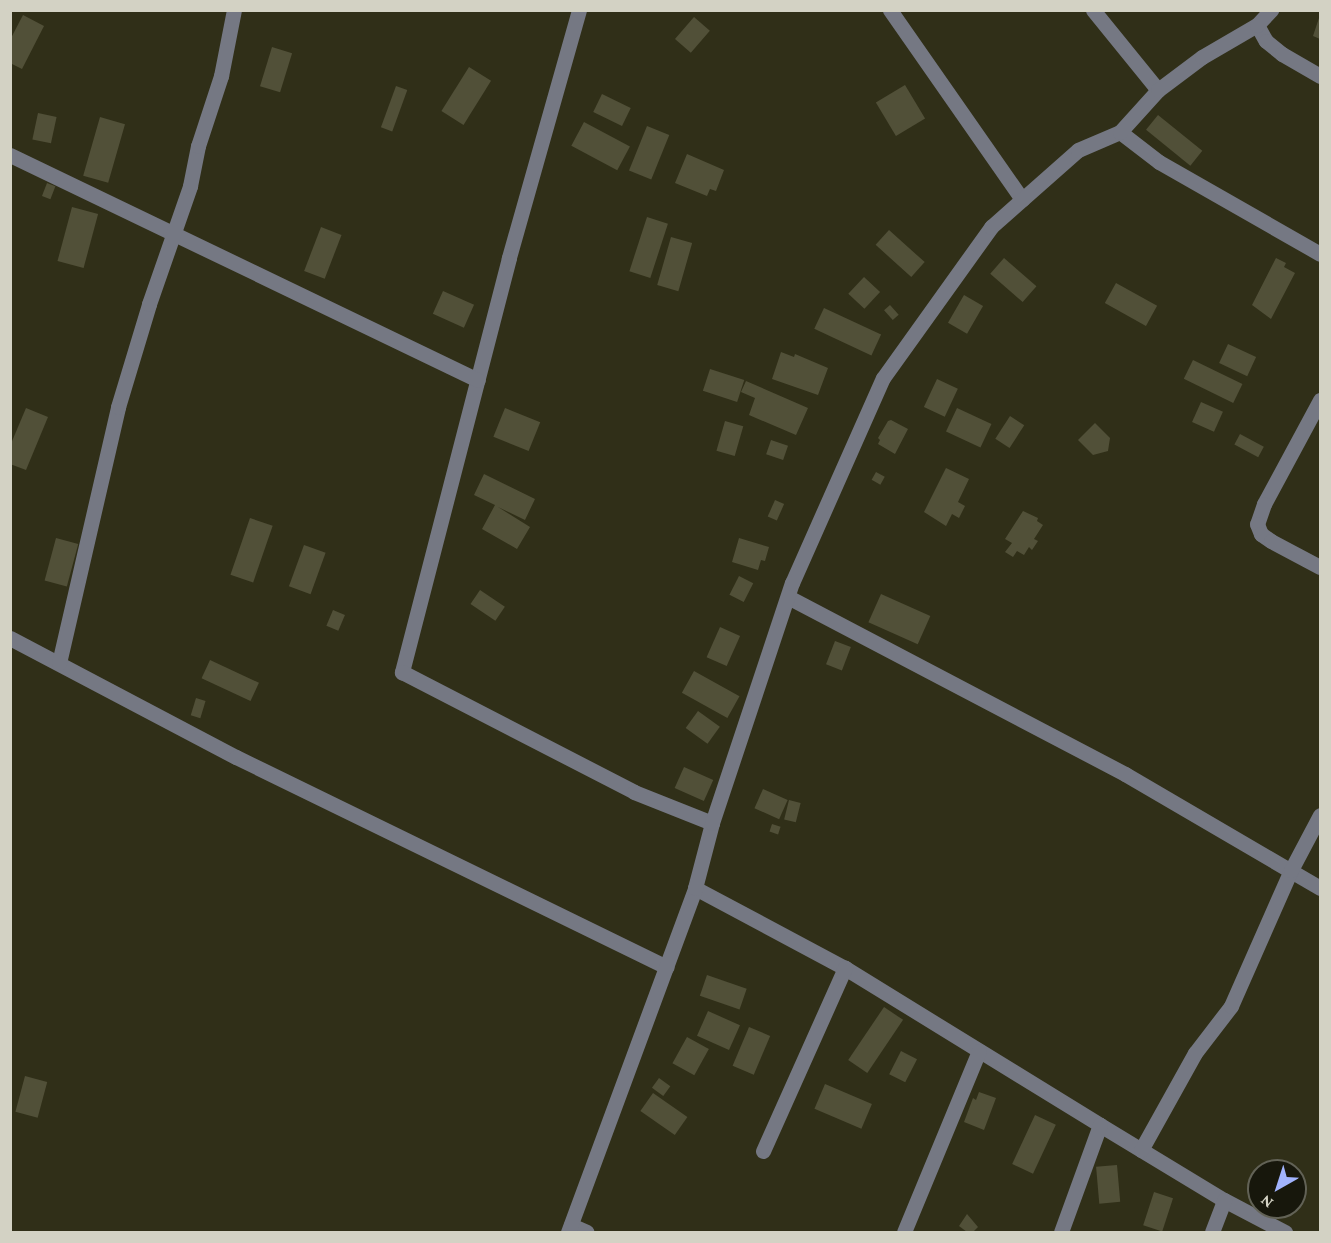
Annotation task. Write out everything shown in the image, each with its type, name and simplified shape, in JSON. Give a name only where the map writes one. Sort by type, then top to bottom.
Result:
[{"type":"street","points":[[59,663],[118,406],[172,233],[190,186],[198,146],[221,76],[234,10]]},
{"type":"street","points":[[579,10],[509,258],[402,672],[634,792],[712,823]]},
{"type":"street","points":[[890,10],[1022,199]]},
{"type":"street","points":[[1093,10],[1108,32],[1158,90]]},
{"type":"street","points":[[587,1233],[569,1229],[695,888],[712,823],[788,597],[883,378],[991,227],[1078,150],[1120,132],[1158,90],[1202,57],[1257,25],[1271,10]]},
{"type":"street","points":[[1257,25],[1266,41],[1282,54],[1320,76]]},
{"type":"street","points":[[1120,132],[1159,162],[1320,254]]},
{"type":"street","points":[[10,155],[478,380]]},
{"type":"street","points":[[1320,400],[1264,504],[1257,524],[1262,534],[1271,541],[1320,567]]},
{"type":"street","points":[[788,597],[1125,774],[1320,888]]},
{"type":"street","points":[[10,638],[236,758],[667,967]]},
{"type":"street","points":[[1141,1149],[1195,1053],[1231,1006],[1290,870],[1320,815]]},
{"type":"street","points":[[695,888],[845,968],[1224,1200],[1285,1233]]},
{"type":"street","points":[[763,1151],[845,968]]},
{"type":"street","points":[[904,1233],[980,1052]]},
{"type":"street","points":[[1061,1233],[1100,1125]]},
{"type":"street","points":[[1212,1233],[1224,1200]]},
{"type":"building","points":[[23,15],[44,26],[22,69],[10,63],[10,40]]},
{"type":"building","points":[[1320,15],[1320,39],[1313,36]]},
{"type":"building","points":[[694,17],[710,31],[691,53],[675,39]]},
{"type":"building","points":[[272,47],[292,53],[280,92],[260,86]]},
{"type":"building","points":[[469,67],[491,81],[463,125],[441,111]]},
{"type":"building","points":[[905,85],[925,118],[896,136],[876,103]]},
{"type":"building","points":[[396,86],[407,90],[392,131],[381,127]]},
{"type":"building","points":[[602,94],[631,108],[622,126],[593,112]]},
{"type":"building","points":[[38,113],[57,117],[51,143],[32,139]]},
{"type":"building","points":[[1158,115],[1202,151],[1190,166],[1146,130]]},
{"type":"building","points":[[100,117],[125,124],[108,183],[83,176]]},
{"type":"building","points":[[584,122],[630,146],[617,170],[571,146]]},
{"type":"building","points":[[647,126],[669,135],[651,179],[629,171]]},
{"type":"building","points":[[687,154],[724,170],[716,191],[710,189],[707,196],[675,183]]},
{"type":"building","points":[[47,183],[55,186],[50,199],[42,196]]},
{"type":"building","points":[[72,207],[98,214],[84,268],[58,261]]},
{"type":"building","points":[[647,217],[668,224],[650,278],[629,271]]},
{"type":"building","points":[[321,227],[342,235],[325,279],[304,271]]},
{"type":"building","points":[[889,230],[925,262],[911,277],[876,245]]},
{"type":"building","points":[[671,237],[692,243],[678,291],[657,285]]},
{"type":"building","points":[[1004,258],[1036,286],[1023,302],[990,274]]},
{"type":"building","points":[[1276,258],[1286,263],[1284,267],[1295,273],[1271,319],[1252,305]]},
{"type":"building","points":[[864,277],[880,292],[864,309],[848,294]]},
{"type":"building","points":[[1116,283],[1157,306],[1146,326],[1105,303]]},
{"type":"building","points":[[443,291],[474,305],[464,328],[433,314]]},
{"type":"building","points":[[964,295],[983,306],[967,334],[948,323]]},
{"type":"building","points":[[890,305],[899,315],[893,320],[884,310]]},
{"type":"building","points":[[824,308],[881,335],[871,355],[814,329]]},
{"type":"building","points":[[1228,344],[1256,357],[1247,376],[1219,363]]},
{"type":"building","points":[[781,352],[794,357],[795,354],[828,368],[818,395],[772,379]]},
{"type":"building","points":[[1193,360],[1242,384],[1233,403],[1184,379]]},
{"type":"building","points":[[710,369],[744,380],[737,402],[703,391]]},
{"type":"building","points":[[937,379],[958,389],[945,417],[924,407]]},
{"type":"building","points":[[746,381],[808,408],[796,435],[749,415],[755,398],[741,392]]},
{"type":"building","points":[[1201,402],[1223,412],[1214,432],[1192,422]]},
{"type":"building","points":[[26,408],[48,417],[26,470],[10,464],[10,446]]},
{"type":"building","points":[[505,408],[540,422],[529,451],[493,437]]},
{"type":"building","points":[[957,408],[991,424],[980,448],[946,432]]},
{"type":"building","points":[[1010,416],[1024,425],[1010,448],[995,439]]},
{"type":"building","points":[[891,420],[908,429],[895,454],[878,444],[880,440],[878,438],[888,421]]},
{"type":"building","points":[[725,421],[743,426],[735,456],[716,451]]},
{"type":"building","points":[[1095,423],[1110,438],[1108,451],[1093,455],[1078,440]]},
{"type":"building","points":[[1240,434],[1264,447],[1258,457],[1234,445]]},
{"type":"building","points":[[771,440],[788,446],[783,460],[766,454]]},
{"type":"building","points":[[946,468],[969,479],[958,502],[965,506],[959,518],[952,514],[946,526],[924,512]]},
{"type":"building","points":[[876,472],[885,477],[880,485],[872,480]]},
{"type":"building","points":[[484,474],[535,499],[525,520],[498,507],[530,527],[517,549],[482,529],[495,505],[474,495]]},
{"type":"building","points":[[775,500],[784,504],[777,521],[768,516]]},
{"type":"building","points":[[1023,511],[1038,518],[1037,521],[1043,525],[1034,539],[1038,541],[1032,550],[1029,547],[1024,555],[1017,551],[1013,557],[1005,552],[1012,543],[1005,539]]},
{"type":"building","points":[[250,518],[273,526],[253,583],[230,575]]},
{"type":"building","points":[[56,538],[78,544],[67,586],[45,581]]},
{"type":"building","points":[[739,538],[769,547],[765,561],[761,560],[758,570],[732,562]]},
{"type":"building","points":[[304,545],[326,553],[311,594],[289,586]]},
{"type":"building","points":[[739,576],[753,583],[744,602],[729,595]]},
{"type":"building","points":[[480,590],[505,607],[495,621],[470,604]]},
{"type":"building","points":[[881,594],[930,616],[918,644],[868,622]]},
{"type":"building","points":[[333,610],[345,615],[338,631],[326,626]]},
{"type":"building","points":[[720,627],[740,636],[727,666],[707,657]]},
{"type":"building","points":[[835,641],[851,647],[842,670],[826,664]]},
{"type":"building","points":[[210,660],[259,683],[250,701],[202,678]]},
{"type":"building","points":[[694,671],[739,696],[727,718],[682,693]]},
{"type":"building","points":[[196,698],[206,701],[200,718],[191,715]]},
{"type":"building","points":[[698,711],[720,727],[707,744],[686,728]]},
{"type":"building","points":[[684,767],[713,780],[704,801],[675,788]]},
{"type":"building","points":[[763,789],[788,800],[779,819],[754,808]]},
{"type":"building","points":[[789,800],[801,803],[796,822],[784,819]]},
{"type":"building","points":[[772,824],[781,827],[778,834],[770,832]]},
{"type":"building","points":[[707,975],[747,989],[740,1009],[700,996]]},
{"type":"building","points":[[884,1007],[903,1020],[867,1073],[848,1060]]},
{"type":"building","points":[[708,1011],[740,1025],[729,1050],[697,1036]]},
{"type":"building","points":[[749,1027],[770,1036],[754,1075],[733,1066]]},
{"type":"building","points":[[687,1037],[709,1049],[694,1075],[672,1063]]},
{"type":"building","points":[[901,1051],[917,1059],[905,1082],[889,1074]]},
{"type":"building","points":[[25,1076],[47,1082],[38,1118],[15,1112]]},
{"type":"building","points":[[659,1078],[670,1086],[663,1096],[652,1088]]},
{"type":"building","points":[[825,1084],[872,1104],[861,1129],[814,1109]]},
{"type":"building","points":[[979,1092],[996,1098],[984,1130],[964,1122],[973,1098],[976,1100]]},
{"type":"building","points":[[653,1093],[687,1117],[675,1135],[640,1111]]},
{"type":"building","points":[[1035,1115],[1056,1125],[1033,1174],[1012,1164]]},
{"type":"building","points":[[1117,1165],[1120,1202],[1099,1204],[1096,1167]]},
{"type":"building","points":[[1154,1192],[1173,1198],[1162,1231],[1143,1225]]},
{"type":"building","points":[[967,1214],[978,1227],[973,1232],[967,1232],[959,1226]]}]
